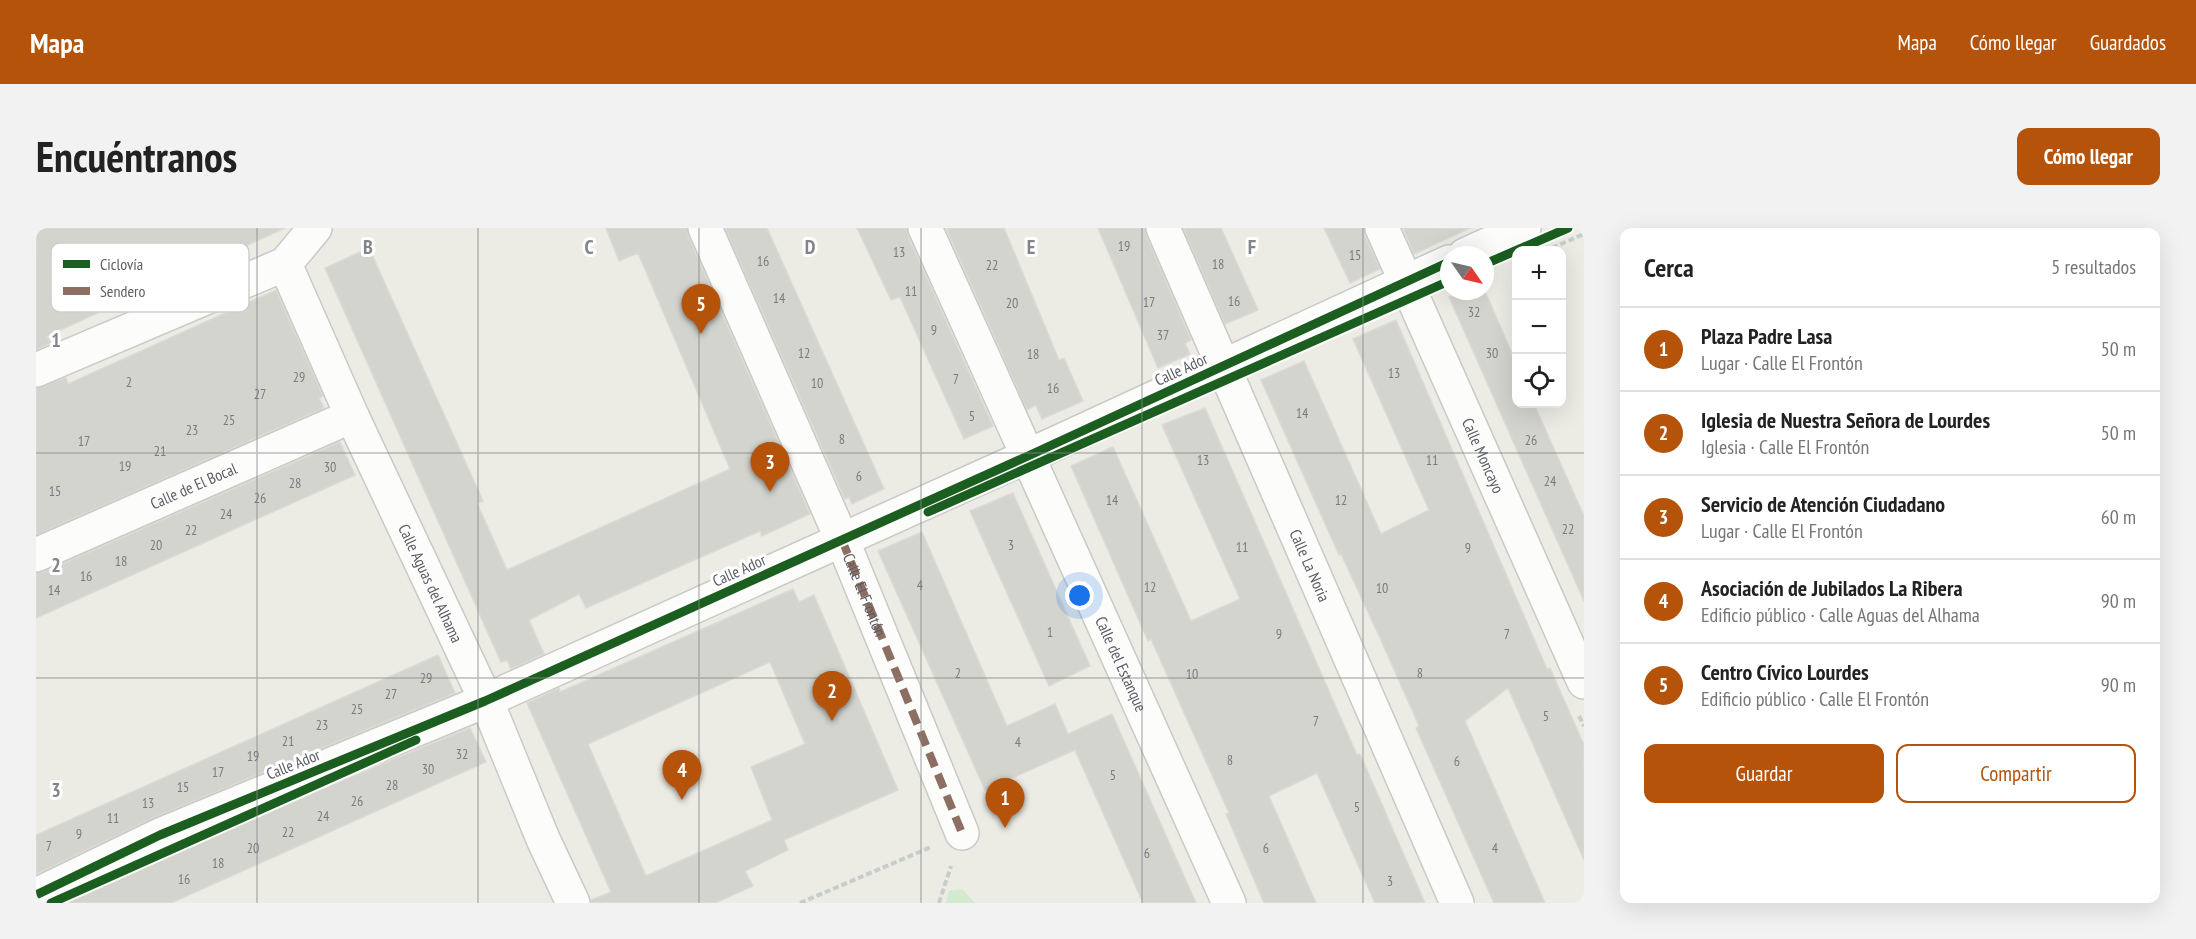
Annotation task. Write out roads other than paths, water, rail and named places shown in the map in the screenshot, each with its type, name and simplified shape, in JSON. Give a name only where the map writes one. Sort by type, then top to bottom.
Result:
[{"type":"street","points":[[249,279],[285,264],[315,228]]},
{"type":"street","name":"Calle El Frontón","points":[[705,228],[842,540],[962,833]]},
{"type":"street","name":"Calle del Estanque","points":[[925,228],[1229,903]]},
{"type":"street","name":"Calle La Noria","points":[[1163,228],[1457,903]]},
{"type":"street","name":"Calle Moncayo","points":[[1382,228],[1584,682]]},
{"type":"street","points":[[1485,246],[1524,228]]},
{"type":"street","name":"Calle Aguas del Alhama","points":[[285,264],[352,416],[485,701],[543,839],[573,903]]},
{"type":"street","name":"Calle Ador","points":[[36,895],[160,835],[485,701],[1028,456],[1440,266]]},
{"type":"street","points":[[36,370],[172,312]]},
{"type":"street","name":"Calle de El Bocal","points":[[36,555],[352,416]]},
{"type":"place","name":"Centro Cívico Lourdes","points":[[701,334]]},
{"type":"place","name":"Servicio de Atención Ciudadano","points":[[770,492]]},
{"type":"place","name":"Iglesia de Nuestra Señora de Lourdes","points":[[832,721]]},
{"type":"place","name":"Asociación de Jubilados La Ribera","points":[[682,800]]},
{"type":"place","name":"Plaza Padre Lasa","points":[[1005,828]]}]
